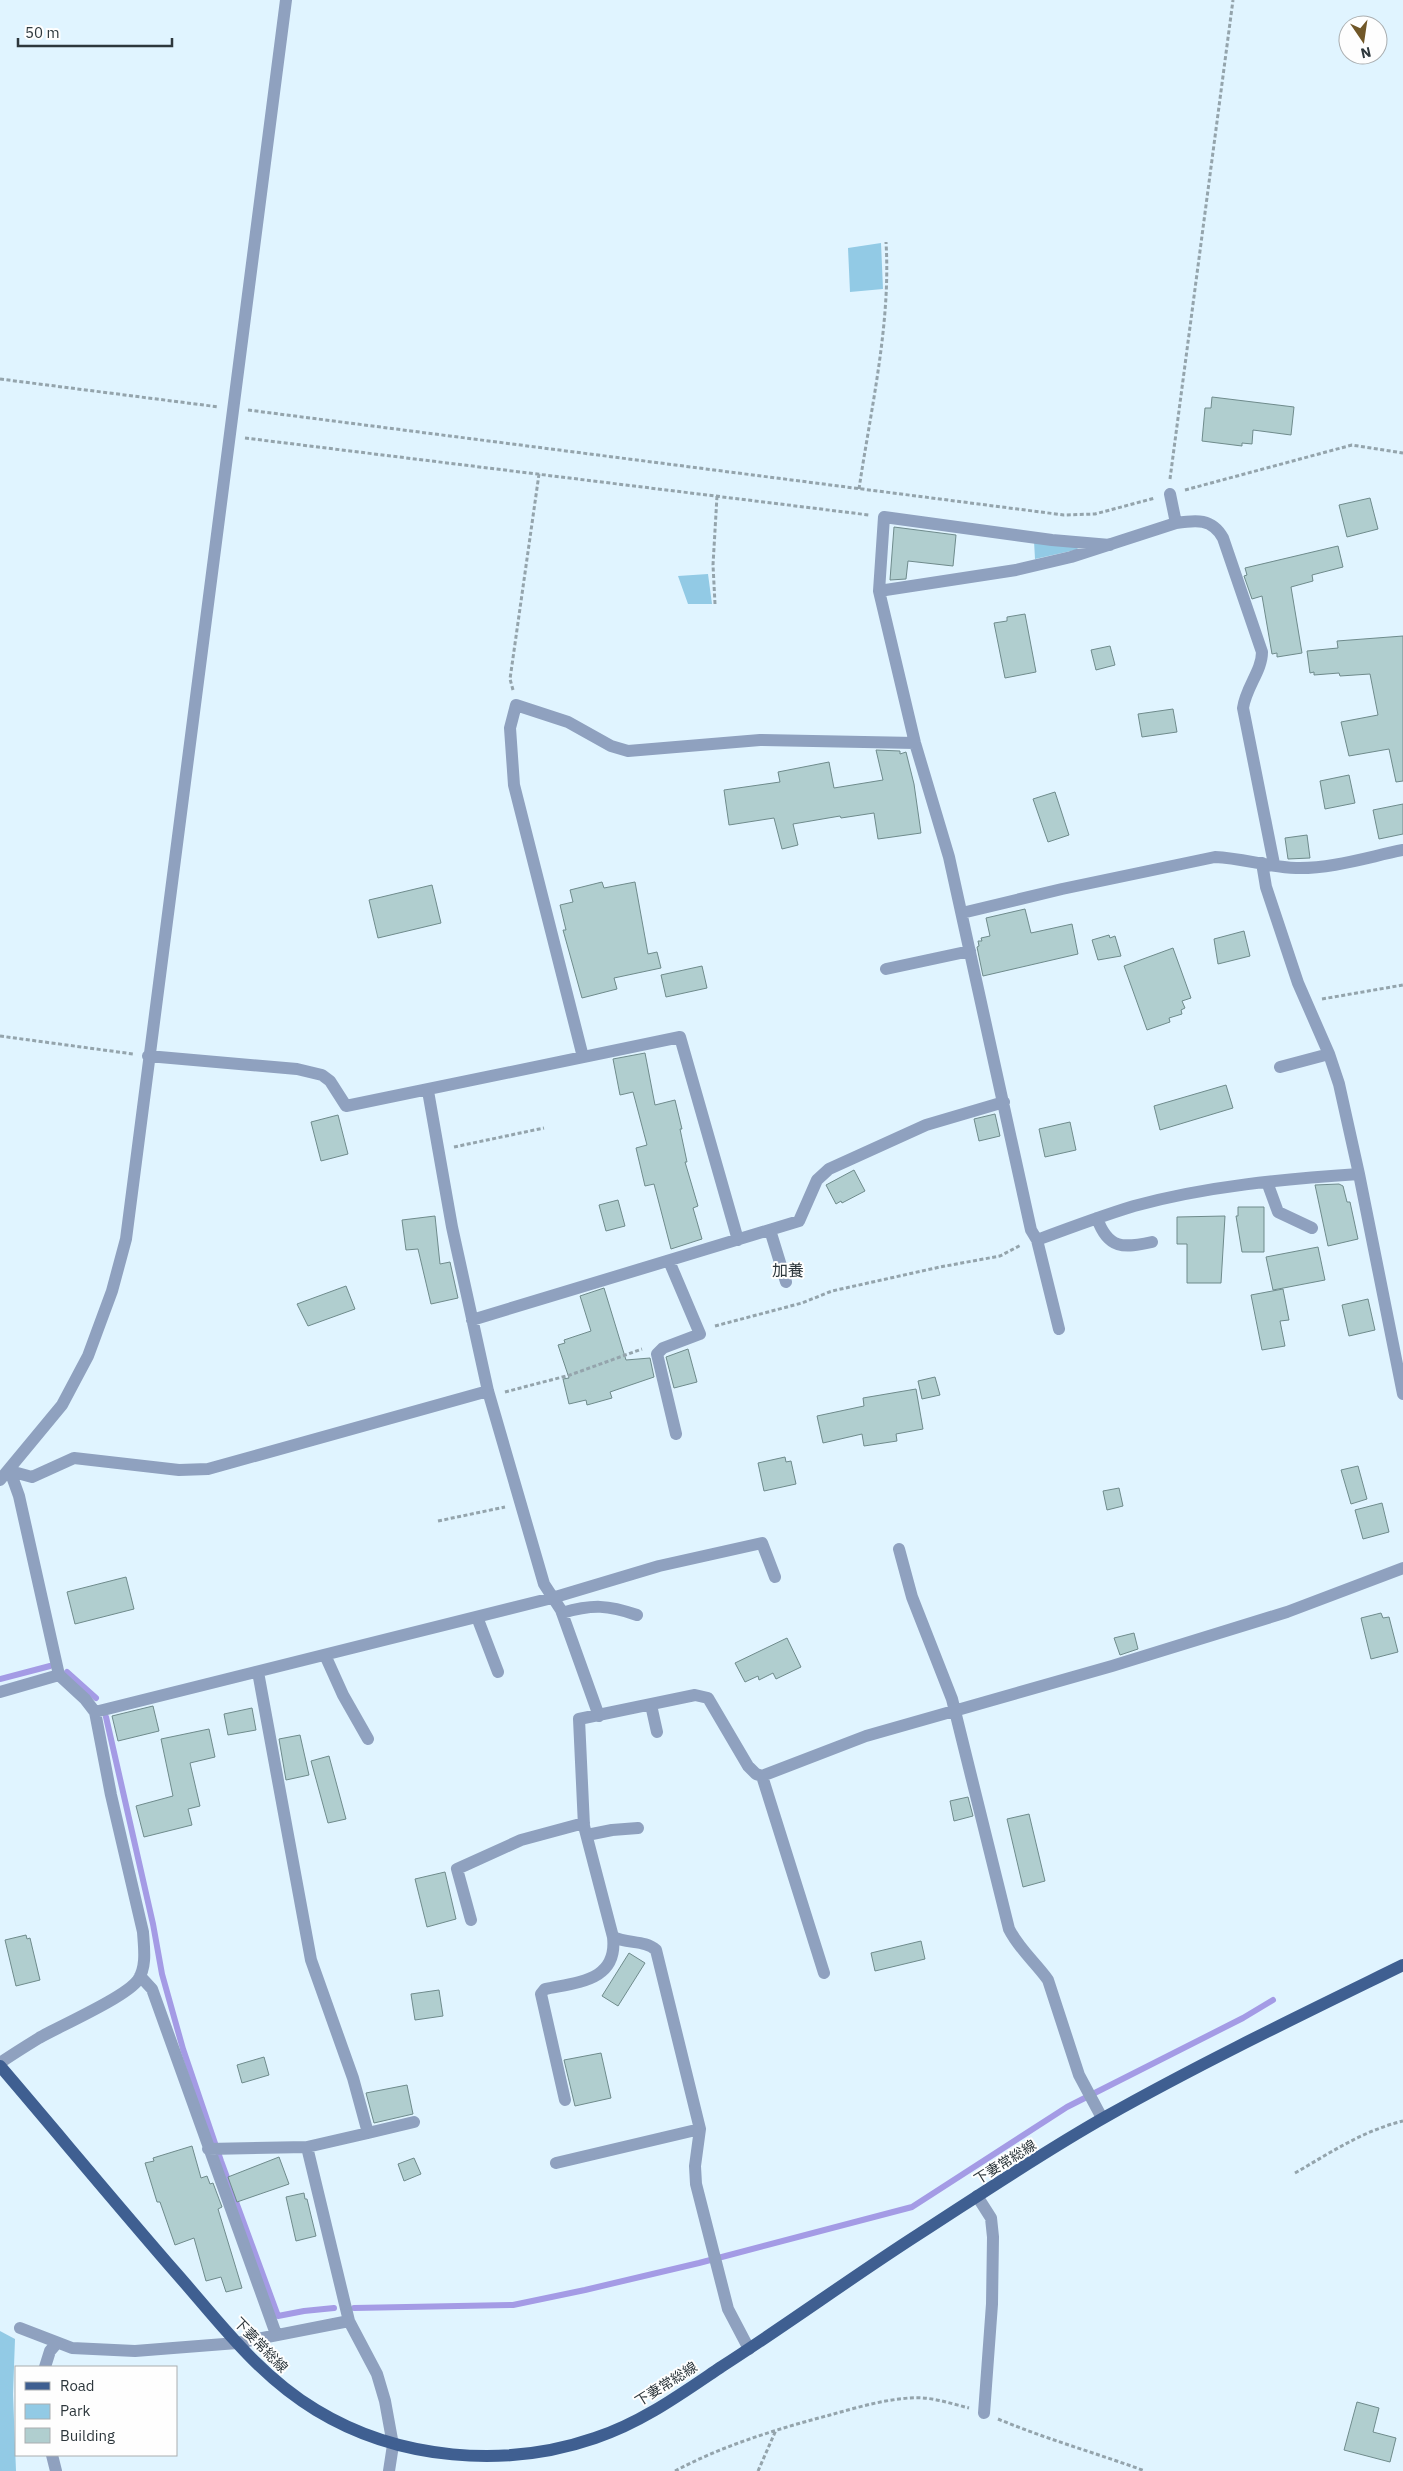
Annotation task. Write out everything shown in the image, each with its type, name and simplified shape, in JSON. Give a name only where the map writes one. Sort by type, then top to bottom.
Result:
[{"type":"main road","name":"下妻常総線","points":[[0,2064],[237,2343],[270,2378],[317,2411],[373,2438],[393,2444],[478,2456],[515,2456],[563,2447],[595,2438],[649,2415],[882,2258],[1102,2118],[1278,2026],[1403,1965]]},
{"type":"street","points":[[0,1480],[10,1471],[62,1405],[88,1356],[112,1291],[126,1239],[148,1056],[231,436],[286,0]]},
{"type":"street","points":[[1170,494],[1176,524]]},
{"type":"street","points":[[1059,1329],[1035,1237],[1031,1230],[962,913],[946,848],[915,743],[879,591],[884,517],[1052,540],[1110,545]]},
{"type":"street","points":[[879,591],[1016,570],[1110,545],[1176,524],[1203,521],[1210,523],[1218,529],[1262,652],[1262,662],[1245,694],[1243,708],[1268,864],[1266,887],[1307,1003],[1329,1054],[1339,1084],[1403,1394]]},
{"type":"street","points":[[583,1057],[514,785],[510,728],[516,705],[568,722],[611,746],[628,751],[760,740],[915,743]]},
{"type":"street","points":[[962,913],[1062,889],[1215,857],[1235,858],[1294,868],[1313,868],[1403,850]]},
{"type":"street","points":[[886,969],[970,951]]},
{"type":"street","points":[[148,1056],[297,1069],[314,1073],[330,1081],[346,1106],[428,1091],[680,1038],[738,1240]]},
{"type":"street","points":[[1280,1067],[1329,1054]]},
{"type":"street","points":[[428,1091],[452,1227],[488,1391],[544,1584],[562,1613],[599,1716]]},
{"type":"street","points":[[472,1320],[799,1221],[818,1180],[829,1169],[926,1125],[1004,1102]]},
{"type":"street","points":[[1035,1237],[1171,1197],[1267,1182],[1359,1174]]},
{"type":"street","points":[[1267,1182],[1278,1212],[1312,1228]]},
{"type":"street","points":[[1097,1218],[1105,1236],[1113,1243],[1129,1247],[1152,1242]]},
{"type":"street","points":[[770,1230],[786,1282]]},
{"type":"street","points":[[668,1261],[700,1334],[663,1348],[657,1354],[663,1388],[676,1434]]},
{"type":"street","points":[[10,1471],[32,1477],[74,1458],[178,1470],[208,1469],[488,1391]]},
{"type":"street","points":[[0,2064],[39,2038],[118,1995],[137,1981],[143,1969],[145,1954],[143,1932],[111,1795],[95,1712],[85,1699],[59,1675],[19,1496],[10,1471]]},
{"type":"street","points":[[95,1712],[552,1598],[659,1566],[762,1543],[775,1577]]},
{"type":"street","points":[[899,1549],[912,1597],[945,1678],[955,1712],[1009,1929],[1016,1944],[1039,1967],[1048,1980],[1085,2089],[1102,2118]]},
{"type":"street","points":[[565,2100],[541,1994],[545,1989],[591,1979],[611,1961],[615,1952],[613,1937],[585,1829],[579,1719],[695,1695],[708,1698],[748,1766],[756,1774],[762,1776],[866,1736],[955,1712],[1287,1612],[1403,1568]]},
{"type":"street","points":[[562,1613],[597,1606],[612,1607],[637,1615]]},
{"type":"street","points":[[477,1616],[498,1672]]},
{"type":"street","points":[[325,1655],[343,1694],[368,1739]]},
{"type":"street","points":[[258,1672],[311,1960],[353,2078],[368,2133]]},
{"type":"street","points":[[0,1692],[59,1675]]},
{"type":"street","points":[[651,1705],[657,1732]]},
{"type":"street","points":[[762,1776],[824,1973]]},
{"type":"street","points":[[471,1920],[457,1869],[521,1840],[585,1829],[612,1830],[638,1828]]},
{"type":"street","points":[[613,1937],[624,1942],[649,1944],[656,1950],[700,2129],[694,2166],[696,2184],[728,2309],[748,2349]]},
{"type":"street","points":[[140,1976],[152,1990],[214,2148],[276,2334]]},
{"type":"street","points":[[214,2148],[307,2148],[414,2122]]},
{"type":"street","points":[[556,2163],[700,2129]]},
{"type":"street","points":[[307,2148],[349,2321],[377,2374],[385,2401],[393,2444],[389,2471]]},
{"type":"street","points":[[977,2196],[991,2218],[993,2237],[992,2304],[984,2413]]},
{"type":"street","points":[[20,2328],[56,2344],[76,2349],[135,2351],[237,2343],[349,2321]]},
{"type":"street","points":[[45,2366],[50,2351],[56,2344]]},
{"type":"street","points":[[52,2456],[56,2471]]},
{"type":"path","points":[[1170,494],[1169,482],[1232,0]]},
{"type":"path","points":[[860,489],[885,313],[888,275],[886,242]]},
{"type":"path","points":[[0,379],[1064,515],[1095,514],[1352,445],[1403,453]]},
{"type":"path","points":[[231,436],[884,517]]},
{"type":"path","points":[[516,705],[510,679],[539,474]]},
{"type":"path","points":[[716,604],[713,565],[717,496]]},
{"type":"path","points":[[1307,1003],[1361,991],[1403,985]]},
{"type":"path","points":[[0,1036],[148,1056]]},
{"type":"path","points":[[438,1151],[544,1128]]},
{"type":"path","points":[[832,1291],[1000,1256],[1035,1237]]},
{"type":"path","points":[[438,1522],[521,1504]]},
{"type":"path","points":[[1294,2173],[1354,2138],[1375,2129],[1403,2121]]},
{"type":"path","points":[[675,2471],[703,2456],[776,2429],[858,2408],[909,2398],[935,2399],[984,2413],[1038,2436],[1092,2452],[1145,2471]]},
{"type":"path","points":[[758,2471],[776,2429]]},
{"type":"green space","points":[[881,243],[883,289],[850,292],[848,248]]},
{"type":"green space","points":[[1034,541],[1082,546],[1075,550],[1035,559]]},
{"type":"green space","points":[[708,574],[712,604],[688,604],[678,576]]},
{"type":"green space","points":[[0,2331],[15,2339],[13,2394],[16,2471],[0,2471]]},
{"type":"building","points":[[1212,397],[1294,407],[1291,435],[1253,430],[1252,444],[1242,443],[1242,446],[1202,441],[1205,408],[1211,408]]},
{"type":"building","points":[[1370,498],[1378,529],[1347,537],[1339,505]]},
{"type":"building","points":[[894,527],[956,535],[953,566],[908,561],[906,579],[890,580]]},
{"type":"building","points":[[1338,546],[1343,567],[1312,575],[1313,581],[1291,587],[1302,653],[1277,657],[1277,653],[1272,654],[1262,596],[1252,599],[1244,576],[1247,575],[1245,568]]},
{"type":"building","points":[[1025,614],[1036,672],[1005,678],[994,623],[1007,621],[1007,617]]},
{"type":"building","points":[[1403,636],[1403,781],[1396,782],[1389,749],[1349,756],[1341,722],[1378,715],[1370,674],[1340,676],[1339,673],[1314,675],[1314,672],[1310,673],[1307,651],[1338,648],[1337,641]]},
{"type":"building","points":[[1110,646],[1115,665],[1096,670],[1091,650]]},
{"type":"building","points":[[1173,709],[1177,732],[1142,737],[1138,714]]},
{"type":"building","points":[[876,750],[900,751],[900,754],[906,752],[914,784],[921,833],[878,839],[874,813],[841,818],[840,816],[793,824],[798,845],[782,849],[774,818],[729,825],[724,790],[780,782],[778,772],[829,762],[834,788],[883,780]]},
{"type":"building","points":[[1349,775],[1355,803],[1325,809],[1320,781]]},
{"type":"building","points":[[1055,792],[1069,835],[1048,842],[1033,799]]},
{"type":"building","points":[[1403,804],[1403,834],[1379,839],[1373,810]]},
{"type":"building","points":[[1307,835],[1310,858],[1288,859],[1285,838]]},
{"type":"building","points":[[602,882],[604,888],[635,882],[648,954],[657,952],[661,968],[614,978],[617,989],[582,998],[563,930],[566,930],[560,905],[573,902],[570,890]]},
{"type":"building","points":[[432,885],[441,923],[378,938],[369,900]]},
{"type":"building","points":[[1025,909],[1031,933],[1072,924],[1078,954],[983,976],[977,947],[979,946],[978,941],[982,941],[981,938],[990,936],[986,918]]},
{"type":"building","points":[[1244,931],[1250,956],[1218,964],[1214,939]]},
{"type":"building","points":[[1109,935],[1110,938],[1115,936],[1121,956],[1098,960],[1092,940]]},
{"type":"building","points":[[1173,948],[1191,998],[1182,1001],[1185,1008],[1181,1010],[1182,1014],[1169,1018],[1170,1022],[1147,1030],[1124,966]]},
{"type":"building","points":[[702,966],[707,988],[666,997],[661,975]]},
{"type":"building","points":[[645,1053],[655,1105],[675,1100],[682,1129],[680,1129],[687,1162],[685,1162],[698,1206],[693,1208],[702,1239],[671,1249],[654,1184],[645,1186],[636,1148],[647,1145],[633,1092],[620,1095],[613,1059]]},
{"type":"building","points":[[1226,1085],[1233,1108],[1160,1130],[1154,1106]]},
{"type":"building","points":[[995,1114],[1000,1136],[979,1141],[974,1119]]},
{"type":"building","points":[[338,1115],[348,1154],[321,1161],[311,1122]]},
{"type":"building","points":[[1070,1122],[1076,1150],[1045,1157],[1039,1129]]},
{"type":"building","points":[[854,1170],[865,1191],[842,1203],[841,1201],[836,1204],[826,1185]]},
{"type":"building","points":[[1339,1184],[1343,1186],[1347,1202],[1350,1202],[1358,1239],[1328,1246],[1315,1185]]},
{"type":"building","points":[[618,1200],[625,1226],[606,1231],[599,1205]]},
{"type":"building","points":[[1238,1207],[1264,1207],[1264,1252],[1242,1252],[1236,1216],[1238,1216]]},
{"type":"building","points":[[435,1216],[440,1264],[450,1262],[458,1298],[431,1304],[418,1249],[406,1250],[402,1220]]},
{"type":"building","points":[[1225,1216],[1221,1283],[1187,1283],[1187,1244],[1177,1244],[1177,1217]]},
{"type":"building","points":[[1318,1247],[1325,1280],[1273,1290],[1266,1257]]},
{"type":"building","points":[[346,1286],[355,1309],[308,1326],[297,1304]]},
{"type":"building","points":[[604,1288],[626,1360],[650,1358],[654,1377],[610,1392],[612,1398],[587,1405],[586,1400],[569,1404],[563,1379],[569,1378],[558,1345],[565,1343],[564,1340],[591,1331],[580,1296]]},
{"type":"building","points":[[1283,1289],[1289,1320],[1280,1321],[1285,1346],[1262,1350],[1251,1295]]},
{"type":"building","points":[[1368,1299],[1375,1330],[1349,1336],[1342,1305]]},
{"type":"building","points":[[688,1349],[697,1382],[674,1388],[666,1357]]},
{"type":"building","points":[[935,1377],[940,1395],[922,1399],[918,1381]]},
{"type":"building","points":[[916,1389],[923,1429],[896,1434],[897,1441],[864,1446],[862,1434],[823,1443],[817,1416],[864,1406],[863,1398]]},
{"type":"building","points":[[785,1457],[786,1462],[791,1461],[796,1484],[764,1491],[758,1463]]},
{"type":"building","points":[[1358,1466],[1367,1499],[1351,1504],[1341,1470]]},
{"type":"building","points":[[1119,1488],[1123,1506],[1107,1510],[1103,1491]]},
{"type":"building","points":[[1382,1503],[1389,1532],[1363,1539],[1355,1510]]},
{"type":"building","points":[[126,1577],[134,1609],[75,1624],[67,1592]]},
{"type":"building","points":[[1381,1613],[1383,1618],[1389,1617],[1398,1652],[1371,1659],[1361,1618]]},
{"type":"building","points":[[1134,1633],[1138,1649],[1120,1655],[1114,1638]]},
{"type":"building","points":[[787,1638],[801,1667],[776,1679],[773,1673],[759,1680],[758,1676],[745,1682],[735,1663]]},
{"type":"building","points":[[153,1706],[159,1731],[118,1741],[112,1716]]},
{"type":"building","points":[[252,1708],[256,1730],[228,1735],[224,1714]]},
{"type":"building","points":[[209,1729],[215,1757],[190,1763],[200,1806],[188,1809],[192,1825],[144,1837],[136,1806],[173,1796],[161,1739]]},
{"type":"building","points":[[300,1735],[309,1775],[286,1780],[279,1739]]},
{"type":"building","points":[[329,1756],[346,1819],[328,1823],[311,1761]]},
{"type":"building","points":[[968,1797],[973,1816],[954,1821],[950,1801]]},
{"type":"building","points":[[1029,1814],[1045,1881],[1023,1887],[1007,1819]]},
{"type":"building","points":[[445,1872],[456,1919],[427,1927],[415,1879]]},
{"type":"building","points":[[26,1935],[27,1939],[30,1938],[40,1980],[16,1986],[5,1940]]},
{"type":"building","points":[[921,1941],[925,1959],[875,1971],[871,1953]]},
{"type":"building","points":[[629,1953],[645,1963],[618,2006],[602,1996]]},
{"type":"building","points":[[439,1990],[443,2016],[415,2020],[411,1994]]},
{"type":"building","points":[[601,2053],[611,2098],[575,2106],[564,2060]]},
{"type":"building","points":[[264,2057],[269,2075],[242,2083],[237,2065]]},
{"type":"building","points":[[407,2085],[413,2114],[374,2123],[366,2093]]},
{"type":"building","points":[[192,2146],[201,2178],[207,2176],[210,2184],[213,2183],[222,2207],[218,2209],[242,2288],[226,2292],[221,2277],[206,2281],[194,2238],[175,2245],[160,2202],[157,2202],[145,2163],[154,2161],[153,2158]]},
{"type":"building","points":[[279,2157],[289,2184],[237,2202],[228,2177]]},
{"type":"building","points":[[414,2158],[421,2174],[404,2181],[398,2164]]},
{"type":"building","points":[[304,2193],[316,2236],[296,2241],[286,2197]]},
{"type":"building","points":[[1357,2402],[1379,2408],[1373,2432],[1396,2438],[1390,2462],[1344,2450]]},
{"type":"waterway","points":[[0,1679],[50,1666]]},
{"type":"waterway","points":[[67,1672],[96,1698]]},
{"type":"waterway","points":[[106,1717],[153,1924],[162,1974],[183,2049],[221,2161],[278,2316],[334,2308]]},
{"type":"waterway","points":[[354,2308],[513,2305],[699,2263],[912,2207],[1067,2107],[1243,2018],[1273,2000]]},
{"type":"district","name":"加養","points":[[788,1270]]}]
